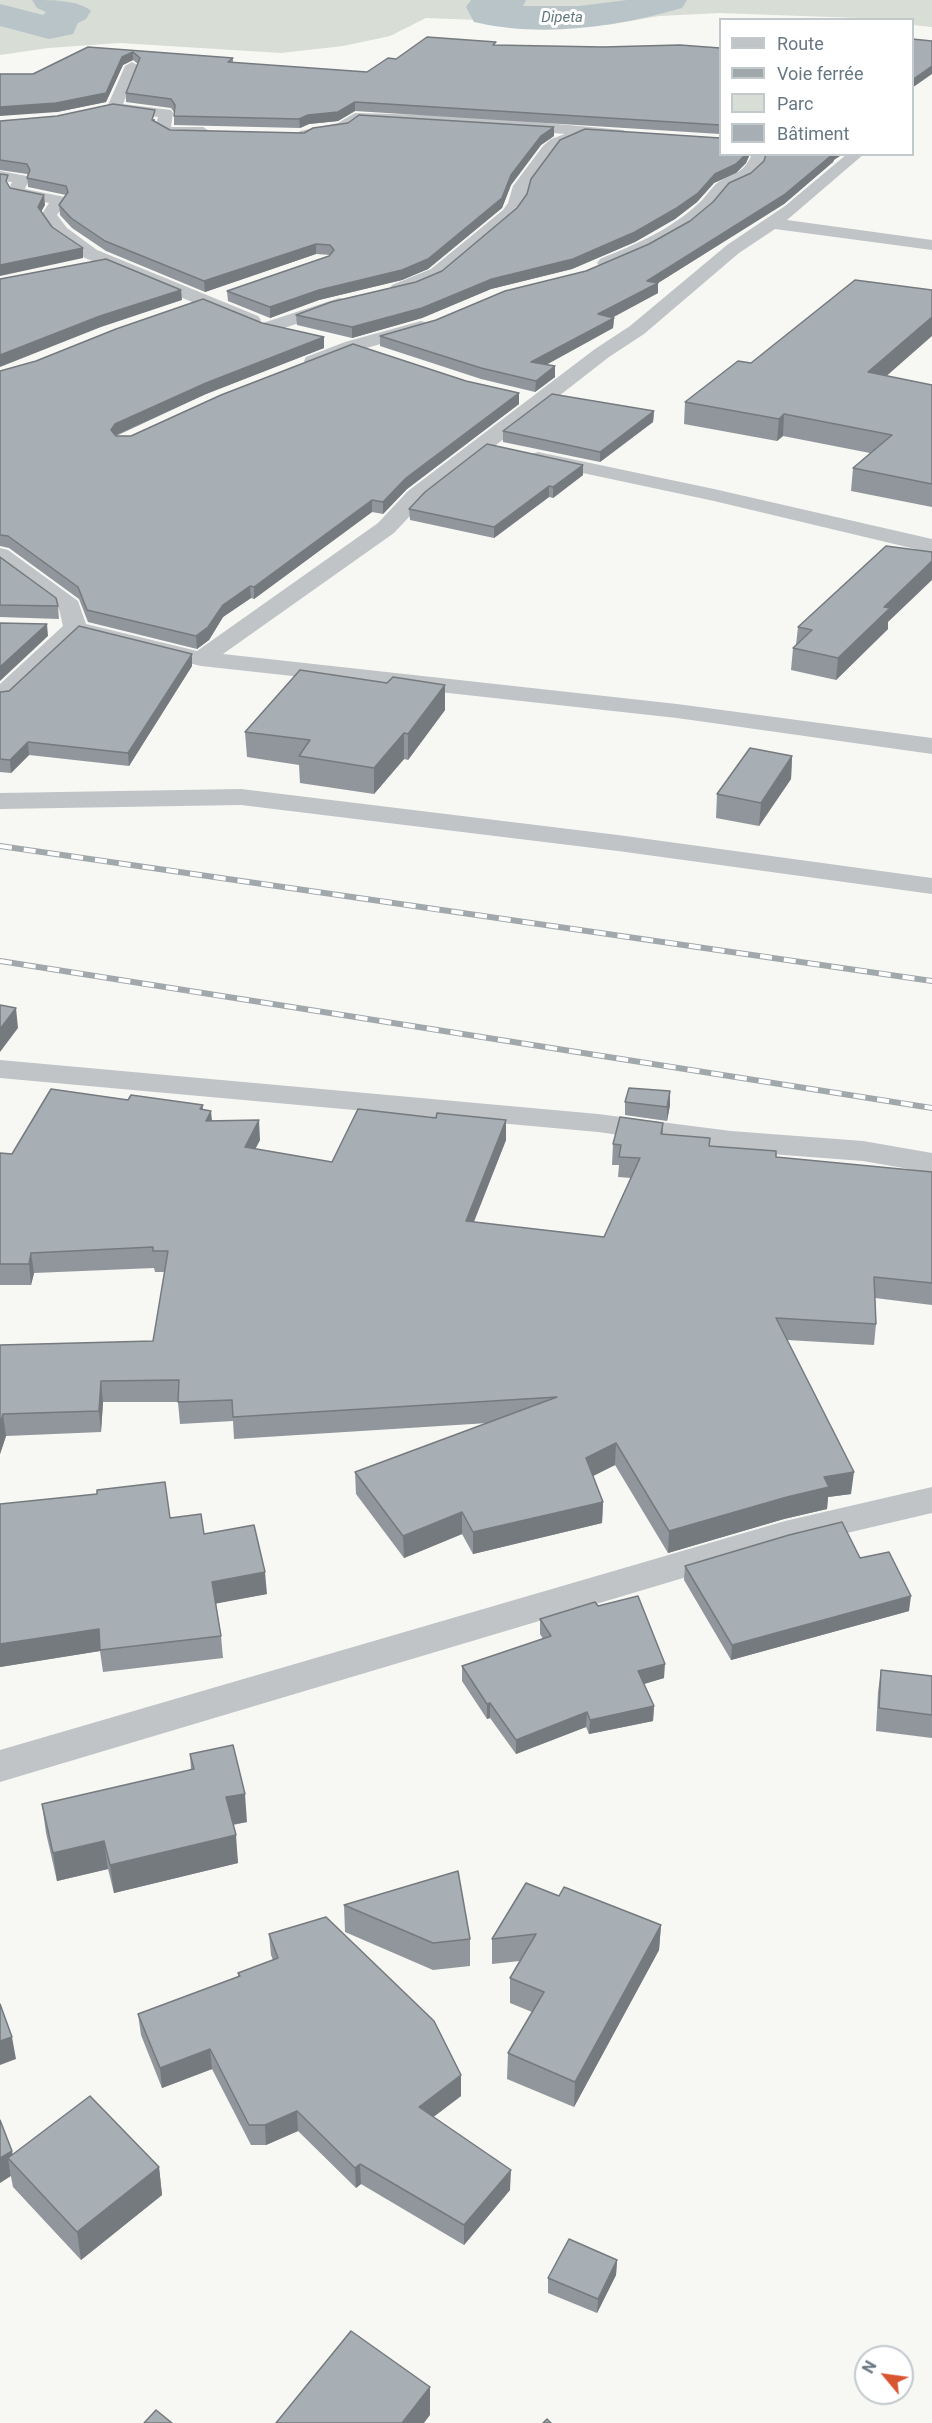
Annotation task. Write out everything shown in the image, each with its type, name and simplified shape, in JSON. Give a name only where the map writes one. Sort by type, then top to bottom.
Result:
[{"type":"street","points":[[114,107],[132,66]]},
{"type":"street","points":[[98,112],[114,107],[166,113],[162,129],[171,132],[223,132]]},
{"type":"street","points":[[294,134],[343,128],[355,117],[469,121],[641,136]]},
{"type":"street","points":[[382,292],[412,285],[434,276],[453,263],[486,231],[508,217],[521,186],[527,181],[538,161],[555,142],[574,137],[579,132]]},
{"type":"street","points":[[590,270],[642,248],[682,225],[705,207],[722,188],[742,178],[755,166],[759,156]]},
{"type":"street","points":[[201,659],[386,528],[416,496],[539,401],[637,330],[733,249],[791,210],[855,156]]},
{"type":"street","points":[[0,176],[21,179],[17,189],[19,193],[59,200],[49,215],[61,232],[91,254],[270,327],[351,346],[382,357]]},
{"type":"street","points":[[770,223],[932,244]]},
{"type":"street","points":[[77,267],[111,261]]},
{"type":"street","points":[[174,311],[227,293]]},
{"type":"street","points":[[270,327],[322,307],[352,299]]},
{"type":"street","points":[[293,369],[351,346],[439,320]]},
{"type":"street","points":[[517,396],[539,401]]},
{"type":"street","points":[[481,445],[714,495],[932,546]]},
{"type":"street","points":[[0,555],[70,606],[75,628]]},
{"type":"street","points":[[43,627],[75,628],[201,659],[677,711],[932,746]]},
{"type":"street","points":[[0,697],[75,628]]},
{"type":"street","points":[[0,801],[242,797],[618,843],[932,886]]},
{"type":"street","points":[[0,1069],[598,1123],[731,1141],[863,1151],[932,1163]]},
{"type":"street","points":[[0,1766],[785,1534],[932,1500]]},
{"type":"green space","points":[[0,0],[932,0],[932,27],[914,25],[914,18],[720,13],[659,16],[608,25],[426,18],[390,36],[343,46],[281,53],[120,43],[48,48],[0,55]]},
{"type":"building","points":[[427,37],[496,42],[493,45],[603,47],[680,45],[719,48],[719,125],[355,102],[338,112],[308,115],[299,119],[174,116],[175,105],[171,99],[126,93],[140,58],[133,52],[122,57],[106,93],[56,103],[0,107],[0,74],[33,74],[88,47],[233,58],[228,62],[367,72],[388,58],[396,59]]},
{"type":"building","points":[[914,39],[932,41],[932,66],[914,79]]},
{"type":"building","points":[[113,104],[155,110],[152,120],[170,130],[304,133],[313,128],[348,123],[359,115],[554,127],[541,136],[511,175],[502,198],[428,259],[402,270],[319,290],[270,307],[227,291],[329,256],[334,250],[330,245],[316,244],[204,281],[105,241],[71,218],[59,205],[68,192],[66,186],[27,178],[30,170],[27,164],[0,160],[0,121],[57,116]]},
{"type":"building","points":[[585,129],[719,138],[719,156],[744,156],[736,164],[715,174],[698,193],[675,209],[635,232],[573,259],[492,279],[422,308],[352,327],[296,315],[331,302],[416,282],[442,271],[517,208],[527,194],[531,179],[560,140]]},
{"type":"building","points":[[765,156],[831,156],[784,195],[647,281],[658,283],[598,314],[614,318],[531,362],[555,366],[536,381],[481,368],[380,336],[436,320],[505,291],[586,271],[649,244],[690,221],[713,202],[729,183],[751,173],[764,161]]},
{"type":"building","points":[[0,174],[8,175],[6,181],[10,188],[44,195],[38,207],[52,227],[83,248],[0,265]]},
{"type":"building","points":[[106,259],[181,290],[100,316],[0,355],[0,279]]},
{"type":"building","points":[[855,280],[932,290],[932,317],[868,372],[932,385],[932,484],[853,468],[892,435],[784,414],[779,419],[685,402],[738,361],[751,363]]},
{"type":"building","points":[[203,299],[262,323],[324,337],[206,383],[115,424],[111,430],[116,436],[131,436],[221,395],[353,344],[466,381],[519,393],[406,478],[383,502],[372,500],[254,587],[250,586],[223,605],[208,627],[196,636],[87,610],[78,587],[8,536],[0,535],[0,371],[36,361],[116,329]]},
{"type":"building","points":[[552,394],[654,411],[600,452],[503,431]]},
{"type":"building","points":[[487,444],[583,465],[553,487],[549,486],[494,527],[409,509],[425,492]]},
{"type":"building","points":[[886,546],[932,552],[932,561],[884,607],[890,608],[838,658],[793,648],[812,630],[798,627]]},
{"type":"building","points":[[0,557],[56,598],[58,606],[0,605]]},
{"type":"building","points":[[0,623],[47,624],[0,667]]},
{"type":"building","points":[[79,626],[192,654],[128,753],[28,742],[10,760],[0,759],[0,692],[9,691]]},
{"type":"building","points":[[300,670],[387,683],[393,677],[445,685],[408,734],[404,733],[374,768],[299,756],[310,740],[245,732]]},
{"type":"building","points":[[750,748],[792,756],[761,803],[717,794]]},
{"type":"building","points":[[0,1005],[16,1008],[0,1029]]},
{"type":"building","points":[[629,1088],[670,1091],[667,1107],[625,1102]]},
{"type":"building","points":[[51,1089],[128,1100],[131,1095],[203,1105],[200,1109],[211,1111],[206,1121],[259,1120],[245,1147],[332,1162],[358,1109],[436,1118],[437,1113],[506,1120],[466,1221],[604,1237],[640,1158],[619,1157],[621,1145],[613,1144],[620,1117],[663,1123],[661,1134],[710,1138],[709,1146],[776,1151],[776,1157],[932,1172],[932,1283],[874,1277],[876,1324],[776,1318],[854,1472],[824,1477],[829,1487],[669,1531],[616,1443],[586,1458],[603,1502],[473,1532],[462,1512],[403,1536],[355,1472],[557,1397],[233,1417],[232,1400],[178,1402],[179,1380],[101,1381],[99,1411],[3,1414],[0,1424],[0,1345],[153,1341],[168,1251],[153,1251],[153,1247],[31,1253],[29,1264],[0,1264],[0,1153],[12,1154]]},
{"type":"building","points":[[165,1482],[170,1518],[201,1514],[204,1534],[254,1525],[265,1572],[212,1582],[221,1636],[100,1650],[99,1629],[0,1644],[0,1504],[97,1494],[97,1490]]},
{"type":"building","points":[[842,1522],[860,1558],[889,1552],[911,1596],[732,1645],[685,1566]]},
{"type":"building","points":[[638,1596],[665,1664],[638,1671],[654,1706],[590,1720],[587,1712],[516,1740],[490,1703],[487,1704],[462,1666],[551,1636],[540,1619],[595,1602],[598,1606]]},
{"type":"building","points":[[881,1670],[932,1676],[932,1715],[879,1708]]},
{"type":"building","points":[[233,1745],[245,1794],[226,1797],[236,1835],[110,1865],[104,1841],[53,1853],[42,1804],[194,1769],[190,1754]]},
{"type":"building","points":[[458,1871],[470,1939],[433,1943],[344,1905]]},
{"type":"building","points":[[526,1883],[559,1896],[564,1887],[661,1925],[575,2082],[508,2053],[544,1992],[510,1978],[536,1934],[492,1939]]},
{"type":"building","points":[[326,1917],[434,2021],[461,2075],[419,2107],[511,2170],[464,2225],[360,2164],[355,2168],[297,2111],[265,2125],[249,2125],[210,2049],[160,2068],[138,2014],[240,1976],[238,1973],[278,1958],[269,1934]]},
{"type":"building","points":[[0,2004],[12,2037],[0,2041]]},
{"type":"building","points":[[90,2096],[159,2167],[77,2232],[8,2158]]},
{"type":"building","points":[[0,2120],[12,2151],[0,2158]]},
{"type":"building","points":[[569,2239],[617,2260],[598,2299],[548,2278]]},
{"type":"building","points":[[351,2331],[430,2387],[402,2423],[276,2423]]},
{"type":"building","points":[[156,2410],[172,2423],[144,2423]]},
{"type":"waterway","name":"Dipeta","points":[[0,15],[49,28],[60,26],[59,19],[73,11],[50,0]]},
{"type":"waterway","name":"Dipeta","points":[[508,0],[506,4],[484,7],[487,14],[579,17],[646,7],[669,0]]},
{"type":"railway","points":[[0,846],[932,981]]},
{"type":"railway","points":[[0,961],[932,1108]]}]
